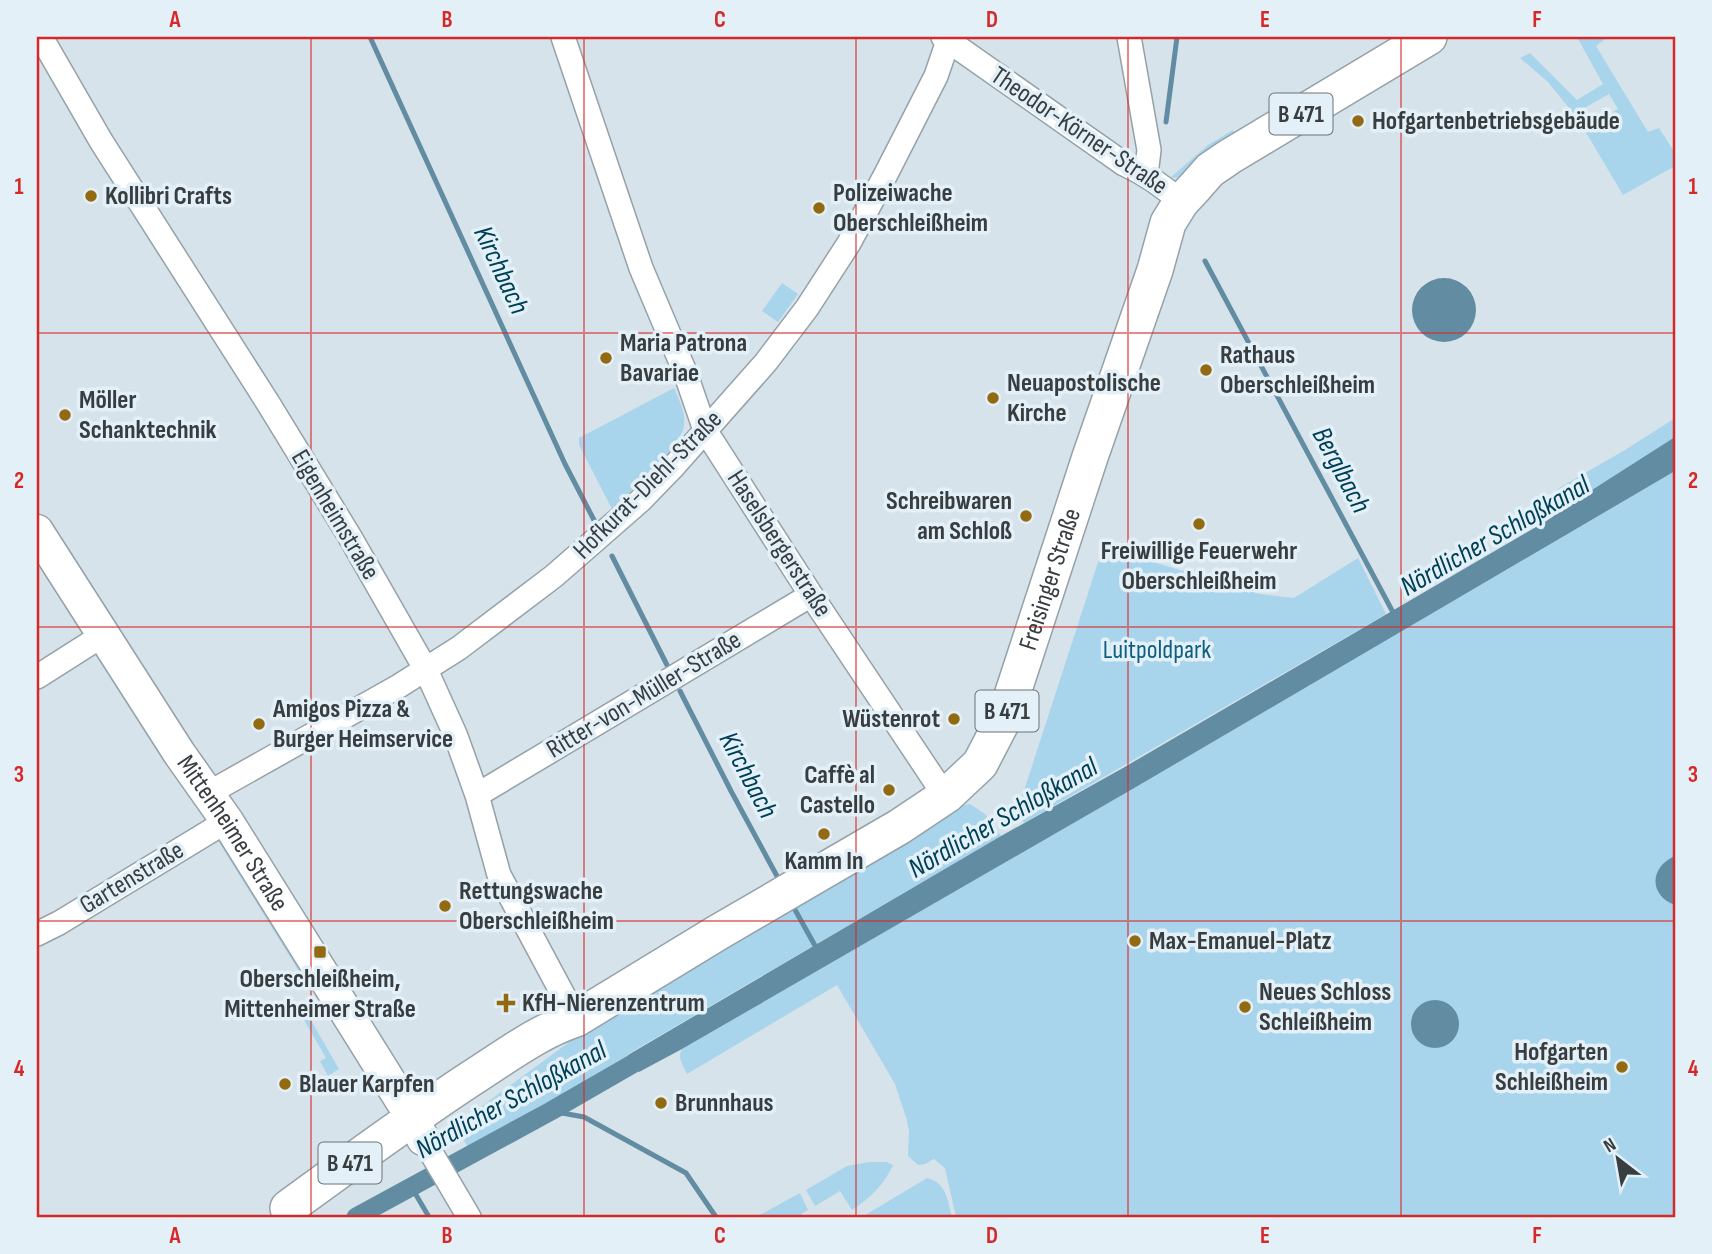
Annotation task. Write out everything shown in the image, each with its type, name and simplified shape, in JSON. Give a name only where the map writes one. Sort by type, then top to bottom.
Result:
[{"type":"main road","name":"Freisinger Straße","points":[[424,1139],[468,1081],[553,1027],[576,1019],[899,827],[947,795],[980,764],[1006,714],[1168,223],[1181,202],[1210,170],[1228,157],[1429,37]]},
{"type":"main road","name":"Mittenheimer Straße","points":[[37,531],[179,753],[227,821],[424,1139]]},
{"type":"main road","name":"B 471","points":[[280,1213],[424,1139]]},
{"type":"street","name":"Haselsbergerstraße","points":[[563,37],[641,268],[685,372],[705,430],[811,595],[935,782],[947,795]]},
{"type":"street","points":[[1129,37],[1149,150],[1146,175]]},
{"type":"street","name":"Eigenheimstraße","points":[[41,38],[101,141],[350,537],[426,670],[455,734],[477,795],[499,875],[576,1019]]},
{"type":"street","name":"Hofkurat-Diehl-Straße","points":[[207,794],[426,670],[492,625],[586,550],[641,500],[780,344],[807,308],[849,243],[920,109],[936,76],[946,39]]},
{"type":"street","name":"Theodor-Körner-Straße","points":[[946,39],[1124,164],[1162,185],[1181,202]]},
{"type":"street","name":"Ritter-von-Müller-Straße","points":[[477,795],[811,595]]},
{"type":"street","points":[[37,677],[103,635]]},
{"type":"street","name":"Gartenstraße","points":[[37,934],[227,821]]},
{"type":"street","points":[[424,1139],[469,1217]]},
{"type":"green space","points":[[1577,37],[1608,37],[1596,46],[1648,132],[1659,128],[1675,153],[1675,166],[1623,195],[1584,129],[1618,109],[1609,94],[1574,114],[1548,82],[1520,58],[1530,53],[1577,100],[1603,84]]},
{"type":"green space","points":[[1233,130],[1235,135],[1183,176],[1171,177],[1208,145]]},
{"type":"green space","points":[[782,283],[798,294],[778,322],[762,311]]},
{"type":"green space","points":[[674,388],[684,415],[681,435],[665,457],[612,509],[579,445],[579,438]]},
{"type":"green space","points":[[1675,418],[1675,444],[1560,512],[1555,500],[1559,488]]},
{"type":"green space","points":[[1675,471],[1675,1217],[956,1217],[945,1168],[934,1159],[918,1165],[908,1156],[909,1131],[895,1084],[837,985],[687,1074],[680,1058],[682,1049]]},
{"type":"green space","name":"Luitpoldpark","points":[[1103,547],[1260,594],[1294,598],[1358,558],[1386,614],[1024,823],[1019,809],[1020,803]]},
{"type":"green space","points":[[970,804],[985,814],[1001,836],[628,1054],[633,1063],[471,1152],[461,1136],[475,1128],[467,1117],[579,1035],[961,806]]},
{"type":"green space","points":[[223,836],[306,970],[300,973],[217,839]]},
{"type":"green space","points":[[305,1010],[339,1069],[328,1076],[320,1061],[326,1058],[300,1013]]},
{"type":"green space","points":[[887,1162],[893,1165],[881,1185],[865,1201],[852,1210],[840,1191],[815,1206],[806,1190],[847,1166]]},
{"type":"green space","points":[[927,1178],[942,1188],[952,1217],[862,1217]]},
{"type":"green space","points":[[800,1193],[808,1210],[801,1214],[803,1217],[756,1217]]},
{"type":"shaded area","points":[[1438,278],[1450,278],[1467,287],[1474,298],[1474,322],[1467,333],[1450,342],[1438,342],[1426,337],[1417,328],[1412,316],[1412,304],[1417,292],[1426,283]]},
{"type":"shaded area","points":[[1675,437],[1675,471],[682,1049],[639,1072],[628,1055],[1548,520]]},
{"type":"shaded area","points":[[1675,856],[1675,905],[1660,895],[1656,881],[1660,867]]},
{"type":"shaded area","points":[[1435,1000],[1452,1007],[1459,1024],[1452,1041],[1435,1048],[1418,1041],[1411,1024],[1418,1007]]},
{"type":"waterway","name":"Kirchbach","points":[[370,37],[565,464],[595,522]]},
{"type":"waterway","name":"Berglbach","points":[[1166,122],[1177,37]]},
{"type":"waterway","name":"Berglbach","points":[[1205,261],[1395,616]]},
{"type":"waterway","name":"Kirchbach","points":[[612,556],[667,665]]},
{"type":"waterway","name":"Kirchbach","points":[[680,691],[778,878]]},
{"type":"waterway","name":"Kirchbach","points":[[794,908],[818,951]]},
{"type":"waterway","name":"Nördlicher Schloßkanal","points":[[356,1217],[655,1051]]},
{"type":"waterway","points":[[551,1111],[584,1117],[686,1173],[716,1217]]},
{"type":"waterway","points":[[412,1188],[429,1217]]},
{"type":"place","name":"Hofgartenbetriebsgebäude","points":[[1358,121]]},
{"type":"place","name":"Kollibri Crafts","points":[[91,196]]},
{"type":"place","name":"Polizeiwache Oberschleißheim","points":[[819,208]]},
{"type":"place","name":"Maria Patrona Bavariae","points":[[606,358]]},
{"type":"place","name":"Rathaus Oberschleißheim","points":[[1206,370]]},
{"type":"place","name":"Neuapostolische Kirche","points":[[993,398]]},
{"type":"place","name":"Möller Schanktechnik","points":[[65,415]]},
{"type":"place","name":"Schreibwaren am Schloß","points":[[1026,516]]},
{"type":"place","name":"Freiwillige Feuerwehr Oberschleißheim","points":[[1199,524]]},
{"type":"place","name":"Wüstenrot","points":[[954,719]]},
{"type":"place","name":"Amigos Pizza & Burger Heimservice","points":[[259,724]]},
{"type":"place","name":"Caffè al Castello","points":[[889,790]]},
{"type":"place","name":"Kamm In","points":[[824,834]]},
{"type":"place","name":"Rettungswache Oberschleißheim","points":[[445,906]]},
{"type":"place","name":"Max-Emanuel-Platz","points":[[1135,941]]},
{"type":"place","name":"Oberschleißheim, Mittenheimer Straße","points":[[320,952]]},
{"type":"place","name":"KfH-Nierenzentrum","points":[[506,1003]]},
{"type":"place","name":"Neues Schloss Schleißheim","points":[[1245,1007]]},
{"type":"place","name":"Hofgarten Schleißheim","points":[[1622,1067]]},
{"type":"place","name":"Blauer Karpfen","points":[[285,1084]]},
{"type":"place","name":"Brunnhaus","points":[[661,1103]]}]
